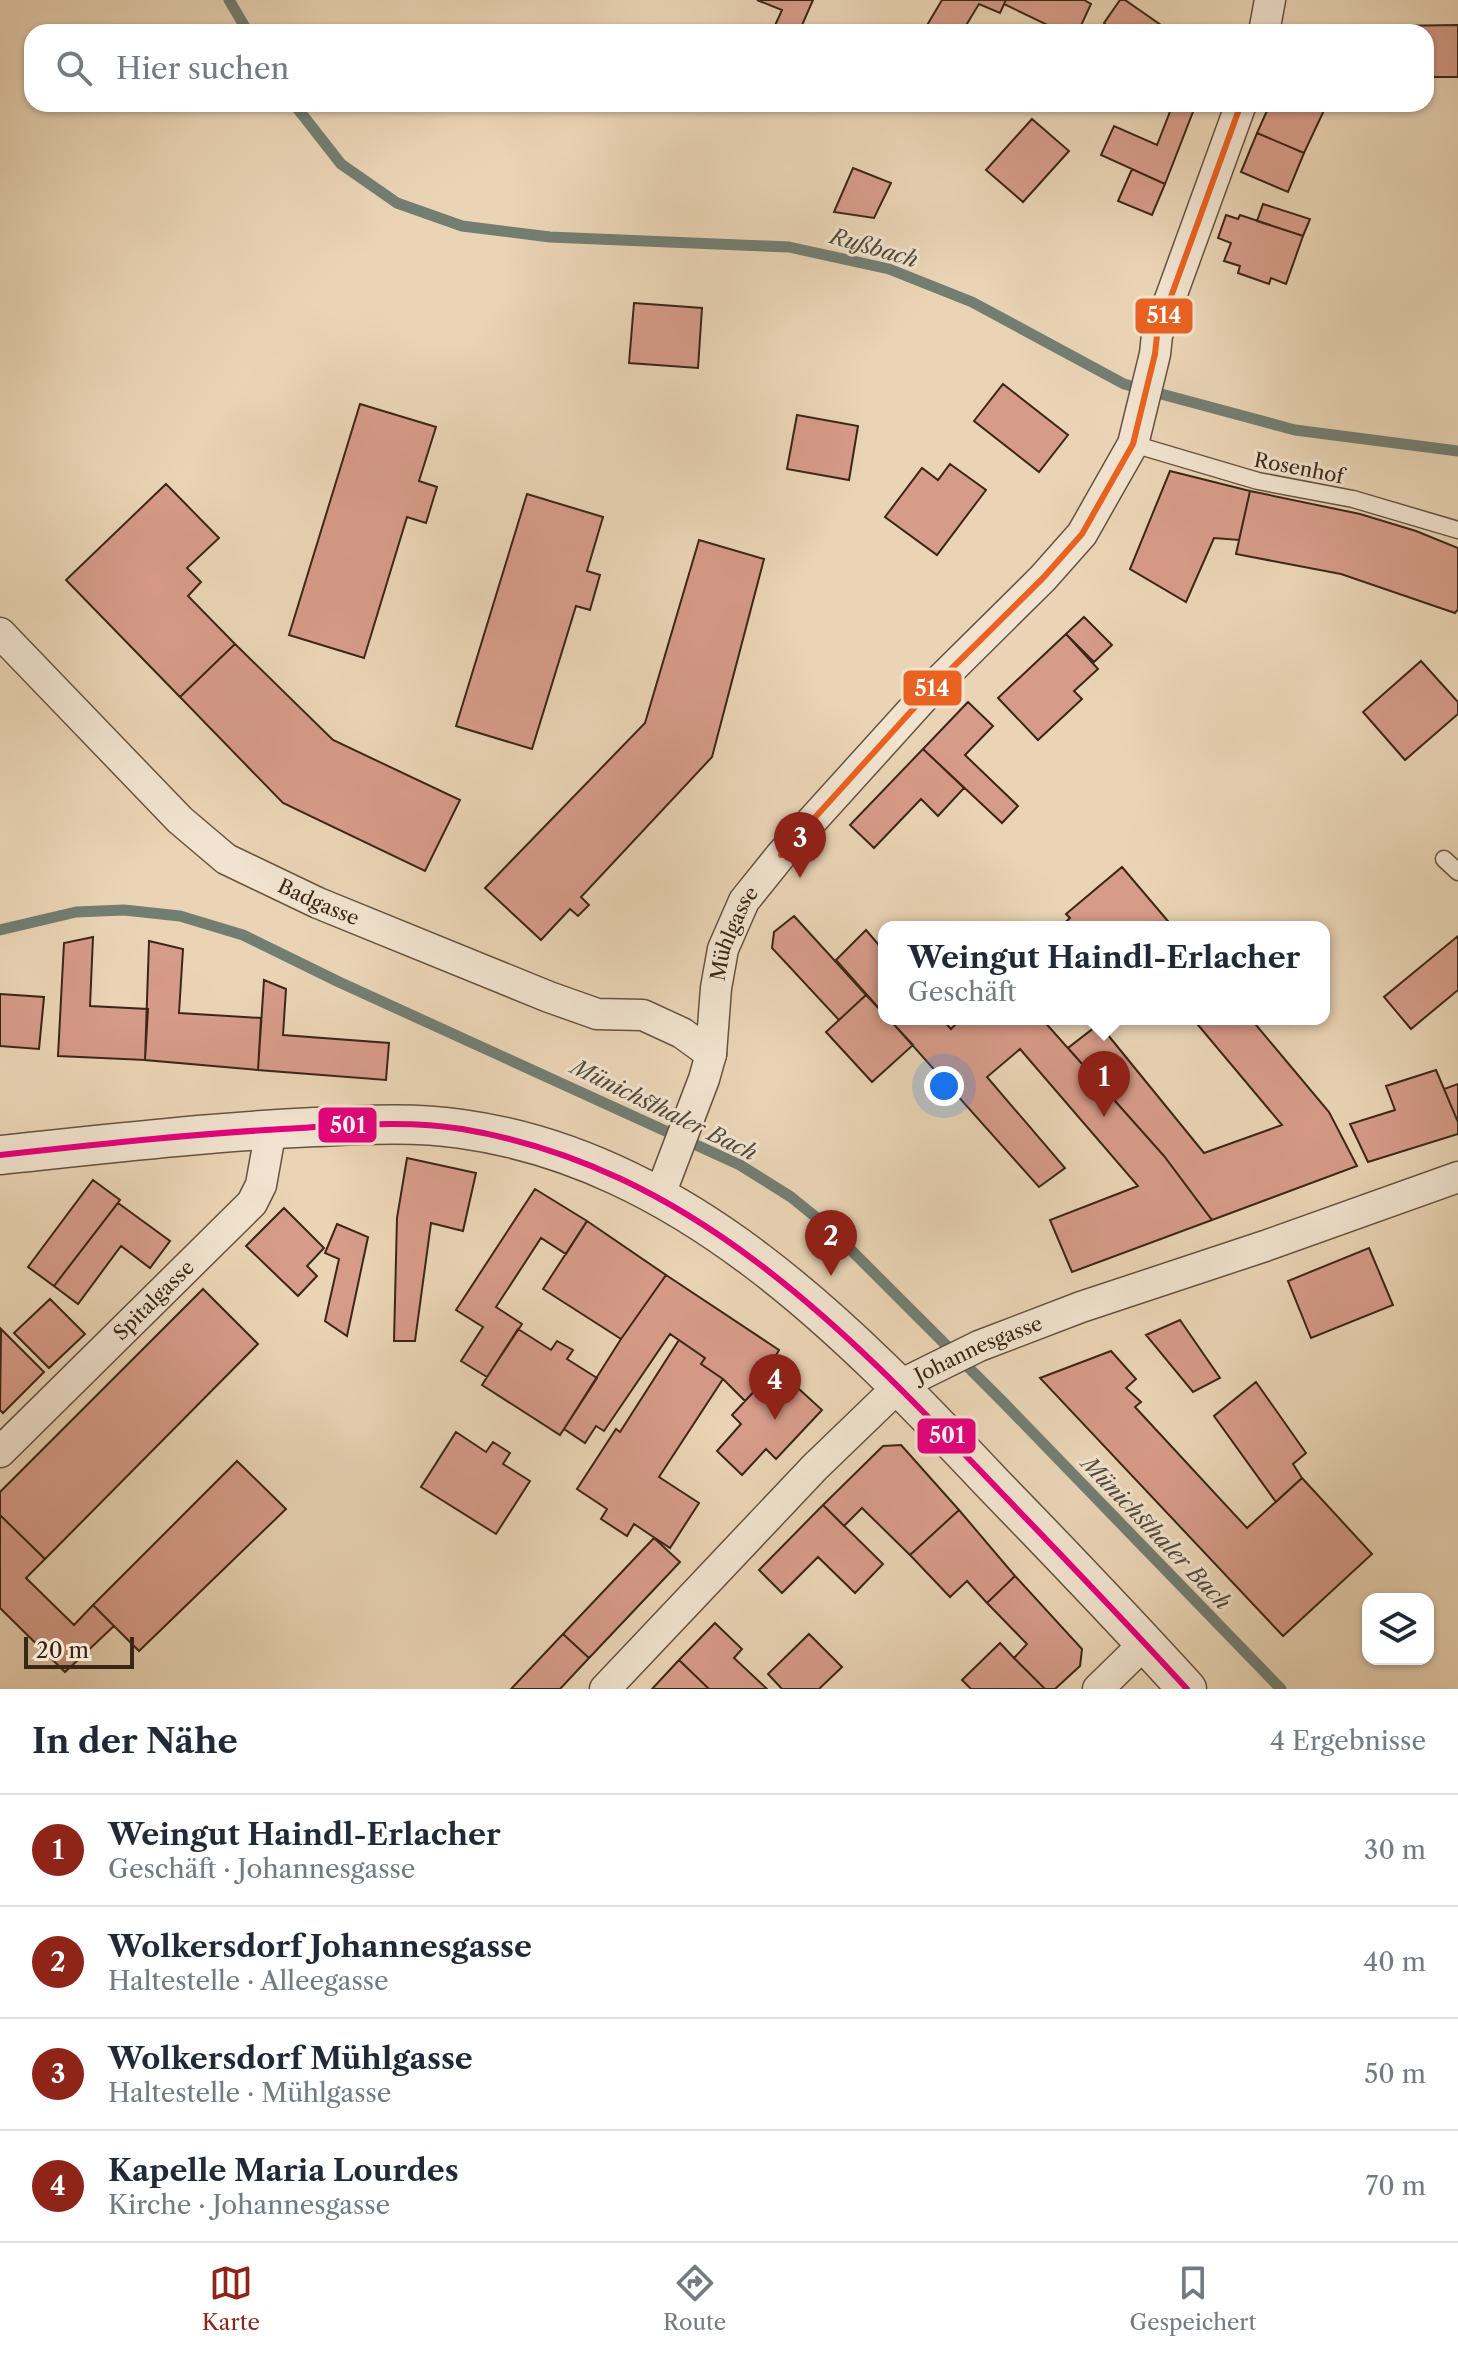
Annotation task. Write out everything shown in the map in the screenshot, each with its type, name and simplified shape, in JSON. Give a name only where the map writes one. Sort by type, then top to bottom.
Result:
[{"type":"street","points":[[1266,24],[1270,0]]},
{"type":"street","name":"Mühlgasse","points":[[659,1197],[695,1109],[711,1054],[716,988],[723,949],[744,901],[781,855],[934,686],[1043,578],[1082,534],[1124,464],[1135,437],[1157,335],[1238,112]]},
{"type":"street","name":"Badgasse","points":[[0,633],[157,797],[205,844],[226,859],[318,903],[549,997],[597,1014],[643,1015],[682,1033],[711,1054]]},
{"type":"street","points":[[0,1155],[188,1135],[407,1124],[464,1129],[526,1142],[581,1160],[659,1197],[735,1242],[802,1296],[916,1377],[1187,1689]]},
{"type":"street","name":"Spitalgasse","points":[[0,1452],[252,1203],[264,1174],[271,1129]]},
{"type":"street","name":"Johannesgasse","points":[[605,1689],[815,1467],[916,1377],[979,1346],[1081,1307],[1458,1177]]},
{"type":"street","points":[[1098,1689],[1145,1643]]},
{"type":"lane","name":"Rosenhof","points":[[1135,437],[1245,478],[1353,499],[1458,530]]},
{"type":"lane","points":[[1444,859],[1458,872]]},
{"type":"building","points":[[757,0],[813,0],[802,24],[776,24],[782,10]]},
{"type":"building","points":[[942,0],[1006,0],[1000,13],[979,4],[967,24],[928,24]]},
{"type":"building","points":[[1006,0],[1084,0],[1091,4],[1082,24],[1045,24],[1004,4]]},
{"type":"building","points":[[1120,0],[1125,0],[1160,24],[1105,24]]},
{"type":"building","points":[[1434,25],[1458,25],[1458,77],[1434,77]]},
{"type":"building","points":[[1170,112],[1193,112],[1165,184],[1101,155],[1114,126],[1157,145]]},
{"type":"building","points":[[1266,112],[1323,112],[1304,153],[1257,133]]},
{"type":"building","points":[[1032,119],[1069,151],[1023,202],[986,170]]},
{"type":"building","points":[[1257,133],[1304,153],[1288,192],[1241,172]]},
{"type":"building","points":[[853,168],[891,183],[874,218],[834,212]]},
{"type":"building","points":[[1132,169],[1165,184],[1152,215],[1118,201]]},
{"type":"building","points":[[1263,204],[1310,219],[1303,236],[1257,221]]},
{"type":"building","points":[[1226,215],[1238,219],[1240,215],[1303,236],[1286,284],[1271,278],[1269,284],[1238,273],[1240,266],[1224,261],[1231,243],[1218,238]]},
{"type":"building","points":[[634,303],[702,308],[698,368],[629,363]]},
{"type":"building","points":[[1003,384],[1068,435],[1039,472],[974,421]]},
{"type":"building","points":[[360,404],[436,427],[419,481],[437,487],[426,523],[407,517],[364,658],[289,635]]},
{"type":"building","points":[[797,415],[858,426],[849,480],[787,469]]},
{"type":"building","points":[[950,464],[986,490],[937,555],[885,517],[922,468],[938,480]]},
{"type":"building","points":[[1170,471],[1250,491],[1239,540],[1214,538],[1186,602],[1130,569]]},
{"type":"building","points":[[166,484],[219,538],[187,568],[201,582],[188,596],[235,644],[180,697],[66,580]]},
{"type":"building","points":[[1250,491],[1360,514],[1458,548],[1458,609],[1455,613],[1341,574],[1236,554]]},
{"type":"building","points":[[527,494],[603,517],[587,571],[600,575],[590,610],[576,606],[532,749],[456,726]]},
{"type":"building","points":[[699,540],[764,559],[712,757],[581,897],[589,905],[578,916],[570,909],[541,940],[485,888],[645,723]]},
{"type":"building","points":[[1084,617],[1112,645],[1094,662],[1066,634]]},
{"type":"building","points":[[1066,634],[1098,669],[1074,691],[1082,699],[1038,740],[998,698]]},
{"type":"building","points":[[235,644],[333,740],[460,800],[425,871],[283,803],[180,697]]},
{"type":"building","points":[[1421,661],[1458,702],[1458,714],[1405,760],[1363,712]]},
{"type":"building","points":[[968,702],[993,726],[965,755],[1018,806],[1002,823],[923,749]]},
{"type":"building","points":[[923,749],[964,788],[938,816],[921,799],[874,848],[850,825]]},
{"type":"building","points":[[1122,867],[1168,921],[1067,921],[1070,918],[1066,914]]},
{"type":"building","points":[[794,916],[866,995],[839,1020],[772,948],[774,932]]},
{"type":"building","points":[[866,930],[878,944],[878,1007],[836,960]]},
{"type":"building","points":[[1458,936],[1458,990],[1411,1029],[1384,997]]},
{"type":"building","points":[[93,937],[90,1006],[148,1009],[145,1060],[58,1056],[64,943]]},
{"type":"building","points":[[149,941],[183,949],[179,1013],[261,1018],[258,1070],[145,1060]]},
{"type":"building","points":[[264,980],[286,989],[283,1035],[389,1043],[386,1080],[258,1070]]},
{"type":"building","points":[[0,994],[44,997],[39,1049],[0,1046]]},
{"type":"building","points":[[866,995],[878,1008],[878,1025],[895,1025],[913,1045],[872,1082],[826,1032]]},
{"type":"building","points":[[894,1025],[947,1025],[951,1029],[955,1025],[1047,1025],[1164,1156],[1212,1220],[1072,1272],[1050,1220],[1138,1186],[1020,1049],[987,1077],[1065,1168],[1039,1187]]},
{"type":"building","points":[[1100,1025],[1204,1153],[1282,1125],[1198,1025],[1256,1025],[1329,1112],[1357,1166],[1212,1220],[1164,1156],[1068,1048]]},
{"type":"building","points":[[1436,1070],[1458,1122],[1458,1134],[1368,1162],[1350,1124],[1395,1110],[1386,1086]]},
{"type":"building","points":[[1458,1084],[1458,1122],[1444,1089]]},
{"type":"building","points":[[407,1158],[476,1173],[463,1231],[431,1223],[415,1341],[394,1341],[397,1218]]},
{"type":"building","points":[[93,1180],[120,1200],[54,1286],[28,1267]]},
{"type":"building","points":[[535,1189],[587,1221],[566,1254],[541,1238],[496,1307],[522,1324],[487,1377],[461,1361],[483,1327],[456,1310]]},
{"type":"building","points":[[118,1203],[170,1241],[150,1268],[121,1246],[78,1304],[54,1286]]},
{"type":"building","points":[[284,1208],[324,1248],[307,1266],[317,1276],[298,1296],[246,1246]]},
{"type":"building","points":[[587,1221],[666,1275],[621,1339],[543,1289]]},
{"type":"building","points":[[337,1224],[368,1237],[347,1336],[325,1321],[339,1259],[325,1253]]},
{"type":"building","points":[[1369,1248],[1393,1305],[1311,1338],[1288,1281]]},
{"type":"building","points":[[666,1275],[779,1350],[771,1364],[776,1368],[745,1401],[723,1379],[701,1364],[705,1358],[670,1334],[604,1431],[596,1426],[585,1443],[564,1429]]},
{"type":"building","points":[[203,1289],[258,1344],[45,1559],[0,1515],[0,1492]]},
{"type":"building","points":[[50,1299],[85,1334],[49,1368],[14,1333]]},
{"type":"building","points":[[1180,1320],[1220,1378],[1193,1392],[1146,1335]]},
{"type":"building","points":[[1,1329],[44,1372],[3,1413],[0,1410]]},
{"type":"building","points":[[518,1329],[551,1350],[557,1341],[573,1350],[567,1359],[597,1378],[560,1435],[482,1385]]},
{"type":"building","points":[[679,1340],[705,1358],[701,1364],[723,1379],[659,1477],[699,1503],[670,1548],[634,1524],[627,1536],[601,1519],[607,1509],[577,1489],[616,1429],[620,1432]]},
{"type":"building","points":[[1111,1351],[1136,1379],[1126,1388],[1141,1402],[1135,1407],[1247,1528],[1302,1478],[1372,1554],[1283,1636],[1040,1378]]},
{"type":"building","points":[[776,1368],[822,1410],[776,1459],[766,1449],[742,1475],[717,1451],[741,1424],[732,1415]]},
{"type":"building","points":[[1256,1382],[1306,1453],[1293,1464],[1302,1478],[1276,1502],[1214,1416]]},
{"type":"building","points":[[456,1432],[486,1452],[493,1442],[510,1453],[503,1464],[530,1481],[496,1534],[421,1487]]},
{"type":"building","points":[[901,1445],[959,1510],[910,1555],[862,1508],[844,1526],[823,1505],[883,1446]]},
{"type":"building","points":[[237,1461],[286,1509],[139,1651],[93,1605]]},
{"type":"building","points":[[823,1505],[883,1564],[855,1593],[818,1557],[782,1593],[759,1570]]},
{"type":"building","points":[[959,1510],[1015,1576],[987,1603],[967,1581],[950,1597],[910,1555]]},
{"type":"building","points":[[0,1515],[45,1559],[26,1578],[74,1625],[93,1605],[114,1626],[65,1672],[0,1608]]},
{"type":"building","points":[[654,1538],[680,1562],[589,1658],[563,1634]]},
{"type":"building","points":[[1015,1576],[1082,1649],[1080,1666],[1055,1689],[1045,1689],[1014,1658],[1027,1644],[987,1603]]},
{"type":"building","points":[[715,1623],[742,1649],[734,1658],[767,1689],[709,1689],[679,1660]]},
{"type":"building","points":[[563,1634],[589,1658],[560,1689],[511,1689]]},
{"type":"building","points":[[809,1634],[842,1667],[819,1689],[782,1689],[768,1674]]},
{"type":"building","points":[[1000,1643],[1045,1689],[971,1689],[962,1680]]},
{"type":"building","points":[[679,1660],[709,1689],[652,1689]]},
{"type":"waterway","name":"Rußbach","points":[[229,0],[243,24]]},
{"type":"waterway","name":"Rußbach","points":[[300,112],[341,164],[397,203],[462,226],[550,237],[789,247],[889,269],[972,302],[1124,384],[1295,430],[1458,451]]},
{"type":"waterway","name":"Münichsthaler Bach","points":[[0,930],[76,912],[124,910],[180,916],[243,935],[740,1165],[791,1197],[828,1227],[1003,1402],[1281,1689]]},
{"type":"transit line","name":"514","points":[[781,855],[934,686],[1043,578],[1082,534],[1133,444],[1157,335],[1238,112]]},
{"type":"transit line","name":"501","points":[[0,1155],[225,1133],[402,1124],[462,1129],[544,1149],[620,1178],[690,1216],[756,1262],[819,1313],[937,1426],[1187,1689]]},
{"type":"place","name":"Wolkersdorf Mühlgasse","points":[[800,878]]},
{"type":"place","name":"Weingut Haindl-Erlacher","points":[[1104,1117]]},
{"type":"place","name":"Wolkersdorf Johannesgasse","points":[[831,1276]]},
{"type":"place","name":"Kapelle Maria Lourdes","points":[[775,1420]]}]
